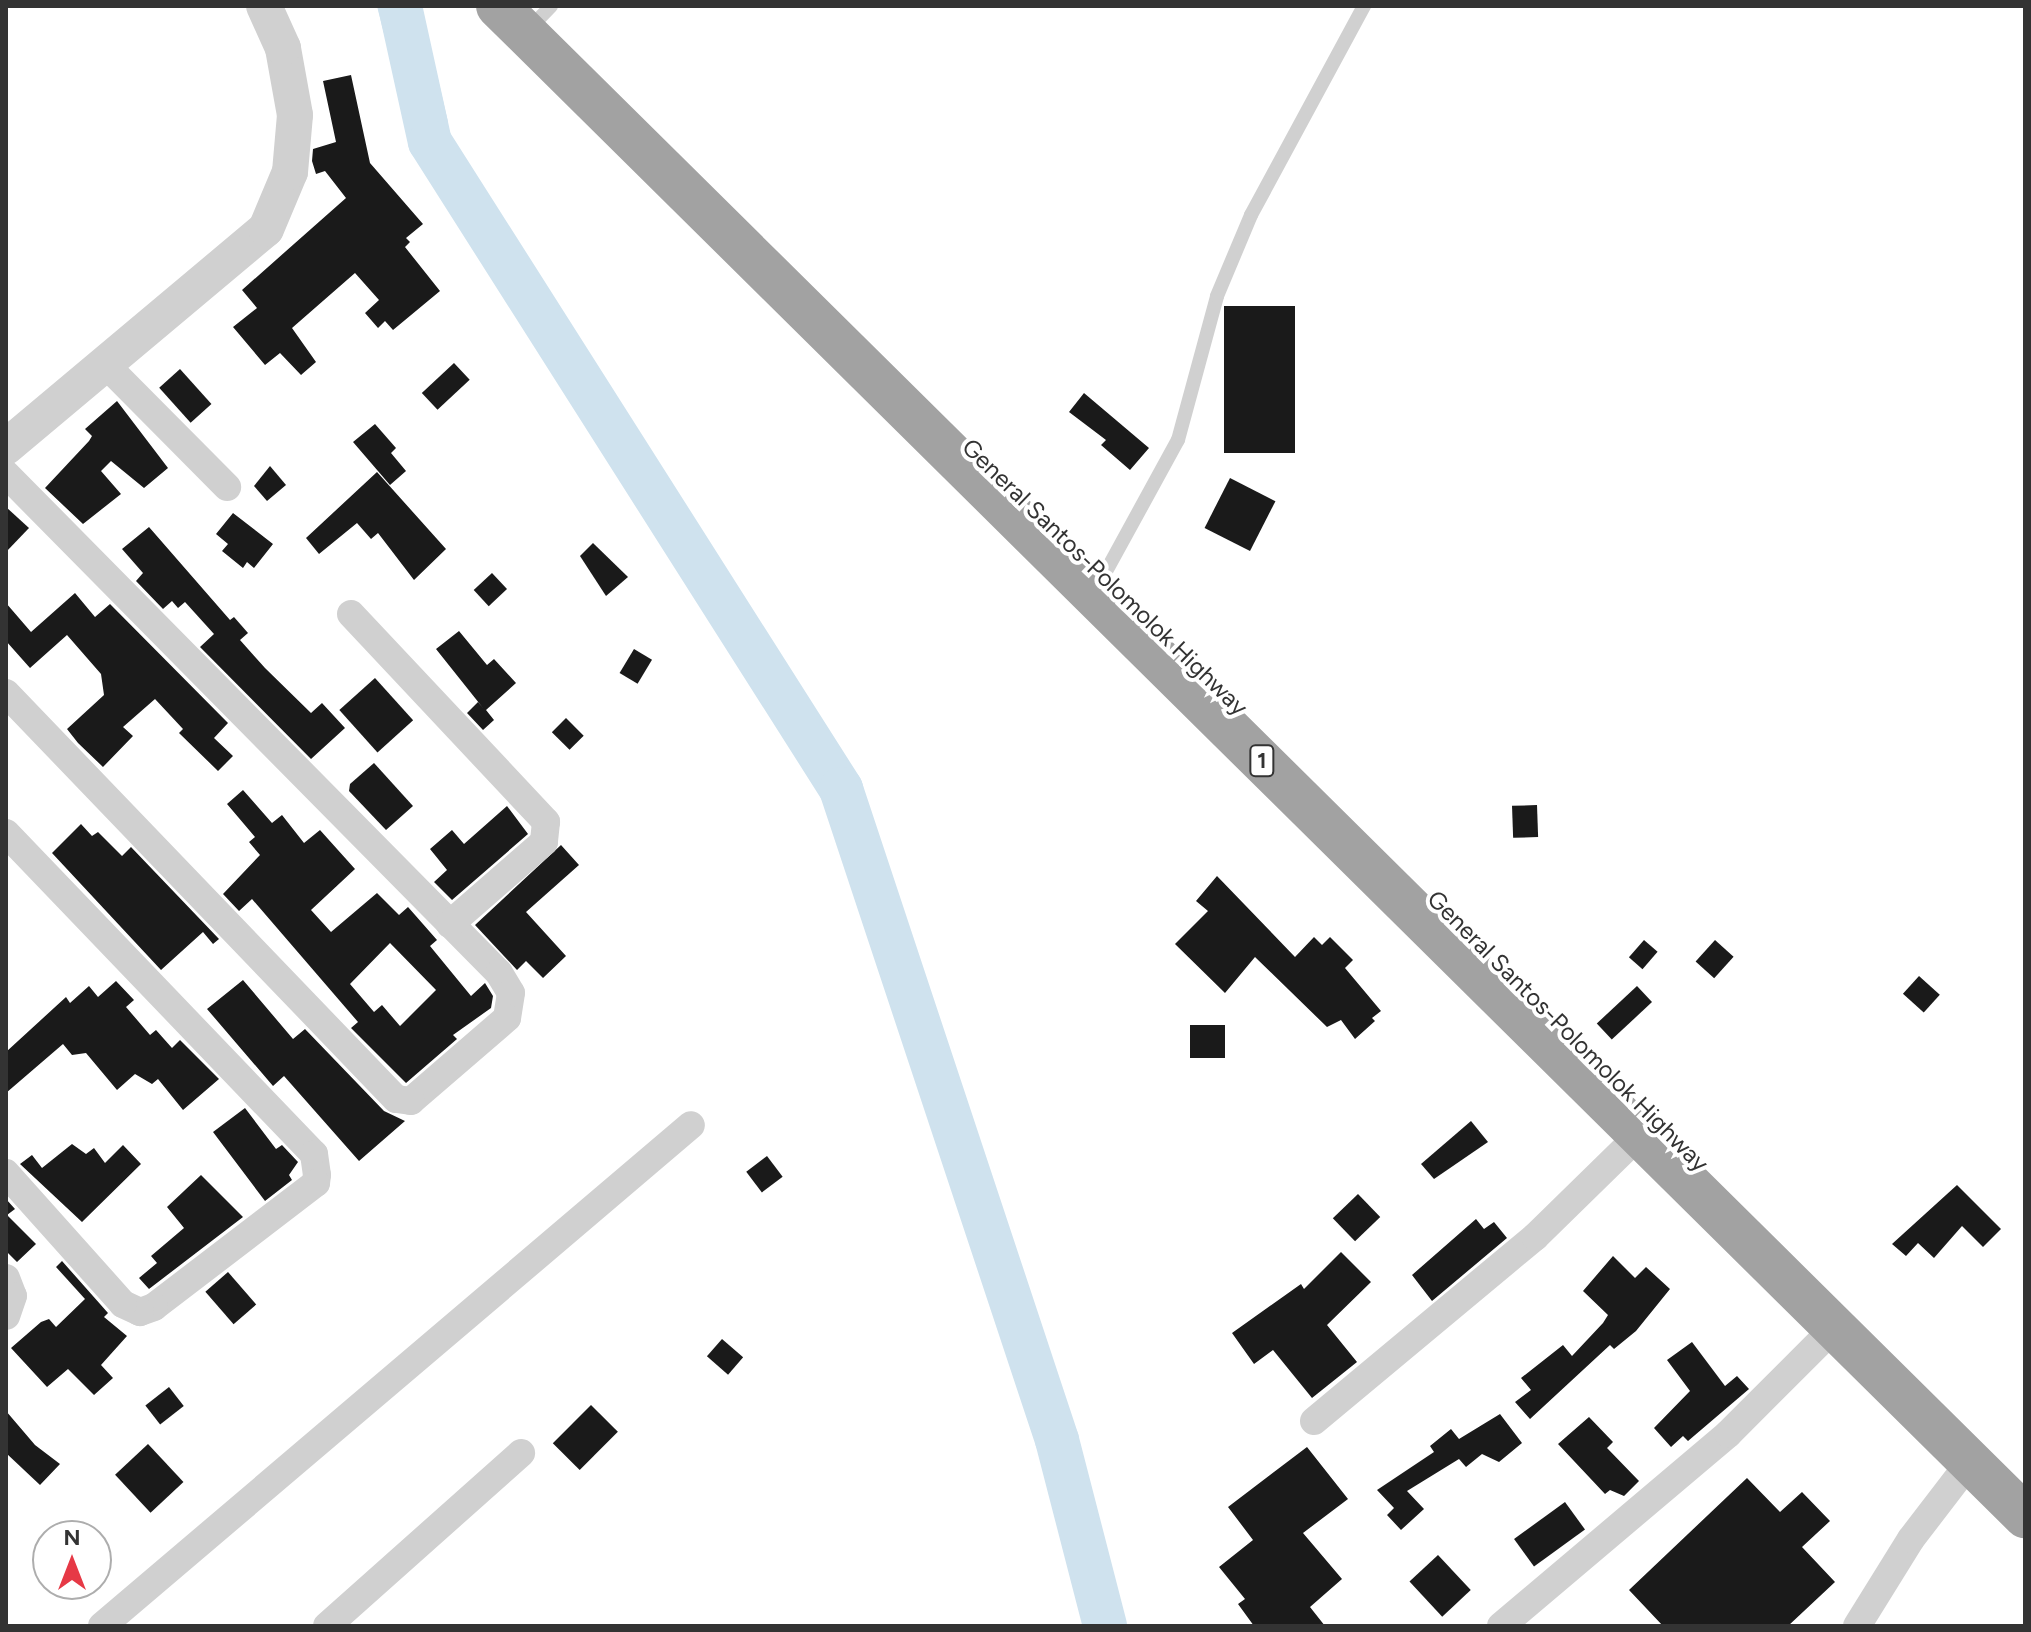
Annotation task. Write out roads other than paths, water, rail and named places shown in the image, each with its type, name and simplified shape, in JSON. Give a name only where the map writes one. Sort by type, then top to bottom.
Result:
[{"type":"highway","name":"General Santos-Polomolok Highway","points":[[522,13],[1104,575],[2025,1487]]},
{"type":"highway","name":"1","points":[[522,13],[2025,1516]]},
{"type":"street","points":[[6,447],[249,248],[275,207],[290,172],[295,115],[283,48],[264,6]]},
{"type":"street","points":[[106,365],[227,487]]},
{"type":"street","points":[[6,474],[499,973],[511,993],[509,1013],[411,1101],[401,1102],[6,693]]},
{"type":"street","points":[[351,614],[546,822],[544,842],[450,924]]},
{"type":"street","points":[[6,833],[314,1154],[317,1175],[316,1183],[154,1307],[140,1312],[123,1304],[6,1173]]},
{"type":"street","points":[[102,1626],[691,1125]]},
{"type":"street","points":[[1314,1421],[1535,1237],[1640,1134]]},
{"type":"street","points":[[6,1278],[13,1296],[6,1316]]},
{"type":"street","points":[[1501,1626],[1728,1434],[1835,1327]]},
{"type":"street","points":[[327,1626],[521,1453]]},
{"type":"street","points":[[1857,1626],[1911,1539],[1970,1462]]},
{"type":"lane","points":[[1104,575],[1178,440],[1197,386],[1212,311],[1251,215],[1364,6]]},
{"type":"water","points":[[377,6],[421,6],[448,122],[430,142],[407,124]]},
{"type":"waterway","points":[[400,6],[430,142],[841,789],[1057,1440],[1105,1626]]}]
